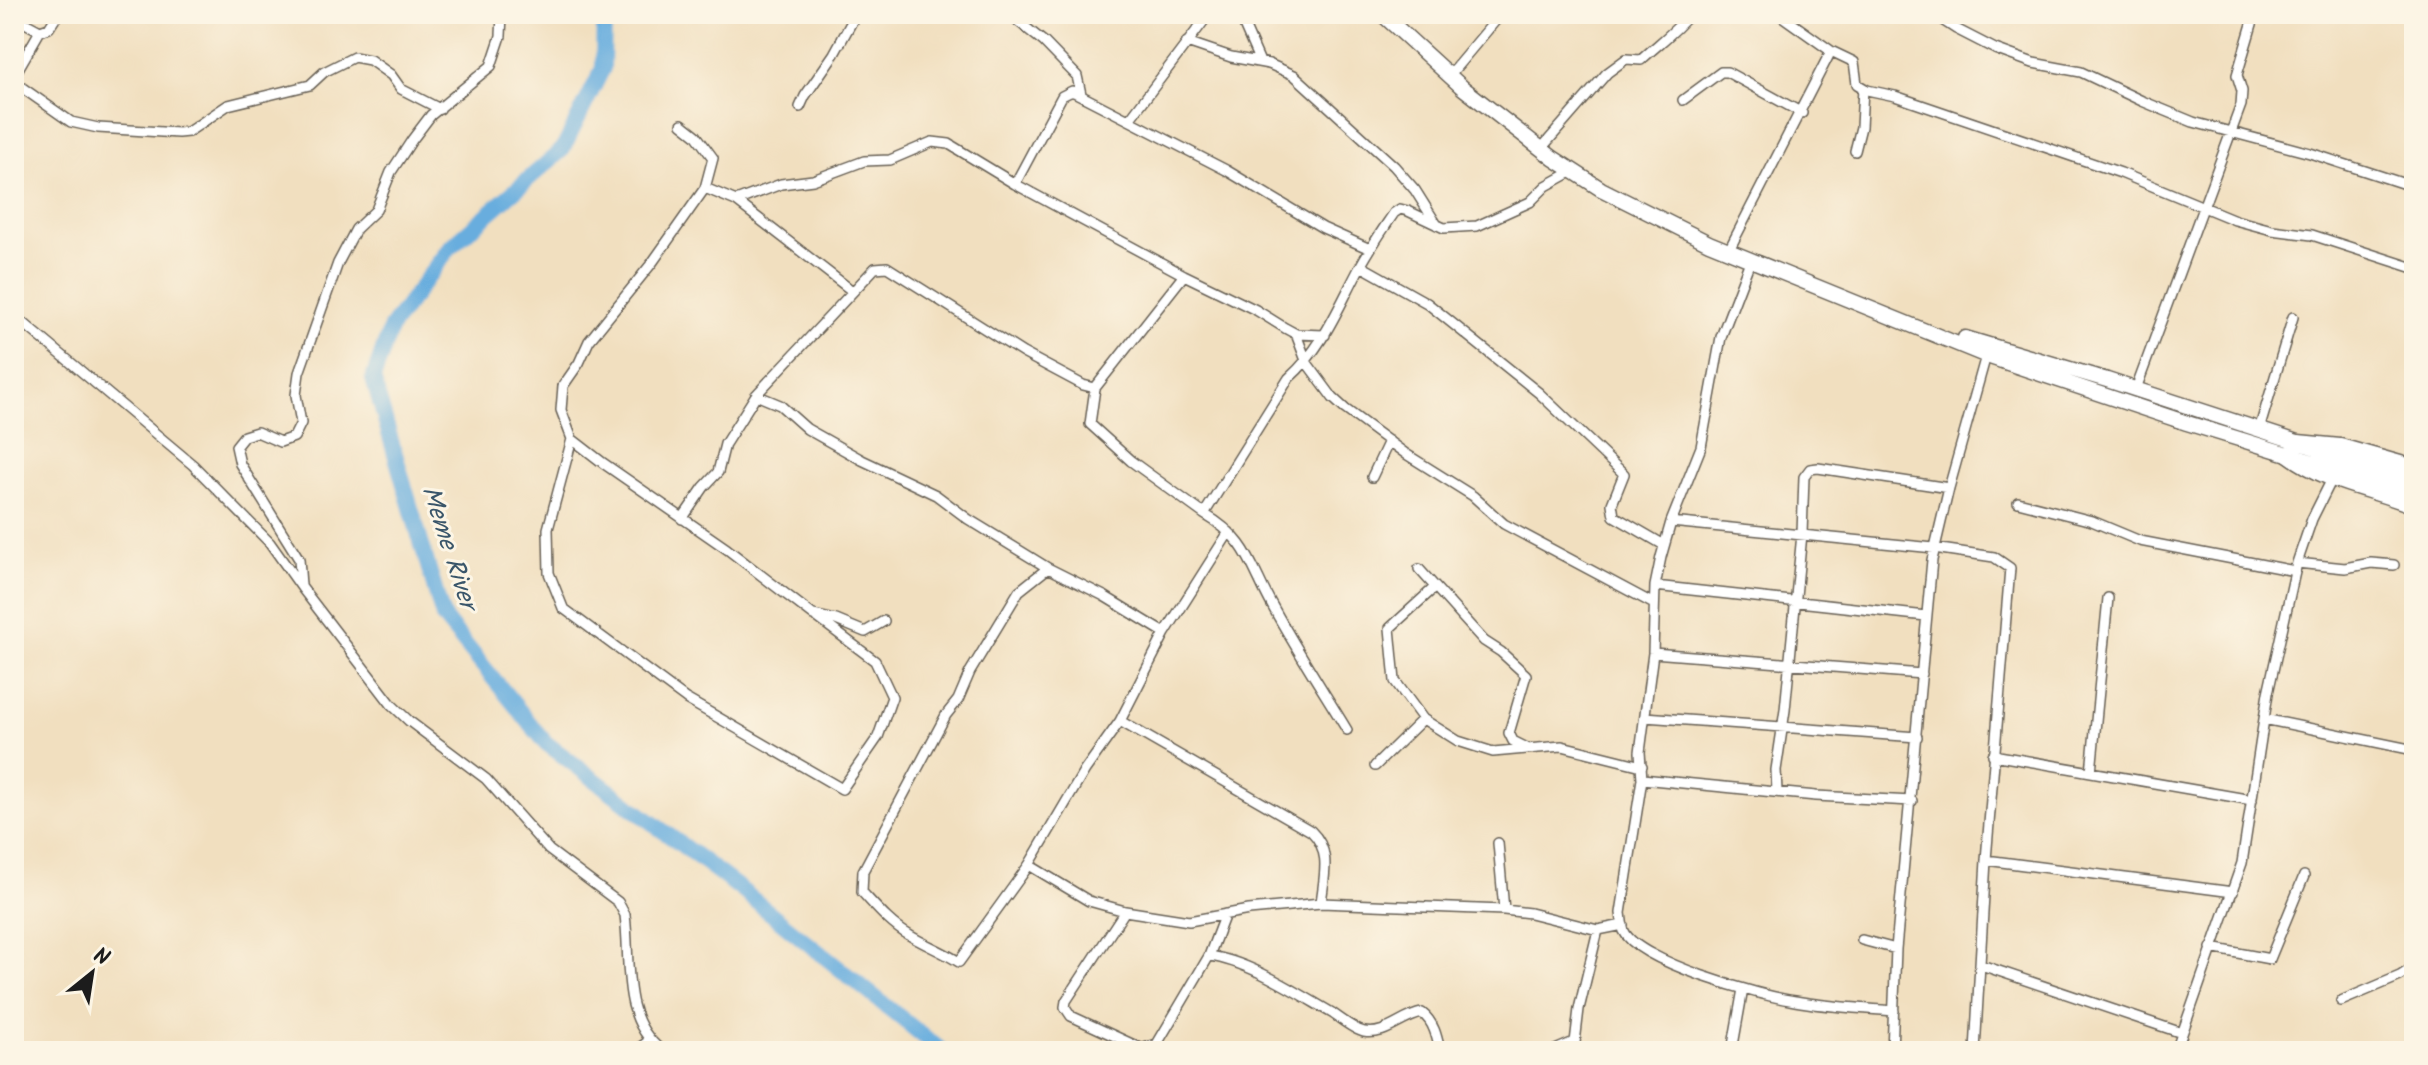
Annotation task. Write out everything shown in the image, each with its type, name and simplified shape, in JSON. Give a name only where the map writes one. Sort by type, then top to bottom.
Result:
[{"type":"highway","points":[[2293,448],[2340,447],[2414,468]]},
{"type":"highway","points":[[2293,448],[2332,479],[2414,505]]},
{"type":"main road","points":[[1382,14],[1463,88],[1573,171],[1649,215],[1750,261],[1794,276],[1878,313],[2293,448],[2414,493]]},
{"type":"main road","points":[[1394,14],[1453,71],[1546,143],[1605,185],[1648,209],[1878,308],[1987,350],[2136,389],[2259,430],[2293,448],[2414,480]]},
{"type":"street","points":[[58,14],[49,28],[40,31],[14,79],[71,122],[98,128],[188,132],[228,105],[310,85],[324,72],[354,57],[370,60],[391,75],[401,89],[440,109]]},
{"type":"street","points":[[302,588],[299,559],[240,464],[236,446],[244,436],[257,432],[280,442],[294,437],[301,423],[296,395],[299,373],[338,263],[356,229],[376,210],[391,172],[431,115],[491,66],[501,36],[502,14]]},
{"type":"street","points":[[800,107],[856,14]]},
{"type":"street","points":[[1009,14],[1044,42],[1077,76],[1081,94]]},
{"type":"street","points":[[1129,120],[1209,14]]},
{"type":"street","points":[[1239,14],[1260,62]]},
{"type":"street","points":[[1453,71],[1501,14]]},
{"type":"street","points":[[1546,143],[1607,73],[1626,59],[1641,60],[1668,35],[1675,33],[1690,14]]},
{"type":"street","points":[[1779,14],[1831,51],[1854,62],[1857,84],[1863,88],[2121,173],[2235,220],[2272,230],[2312,235],[2414,268]]},
{"type":"street","points":[[1933,14],[1995,49],[2033,63],[2081,72],[2166,112],[2281,144],[2414,187]]},
{"type":"street","points":[[2136,389],[2241,105],[2242,91],[2237,75],[2255,14]]},
{"type":"street","points":[[14,17],[40,31]]},
{"type":"street","points":[[1187,42],[1205,50],[1260,62],[1294,75],[1394,166],[1415,190],[1437,226]]},
{"type":"street","points":[[1731,246],[1802,113],[1831,51]]},
{"type":"street","points":[[1683,100],[1721,72],[1727,72],[1802,113]]},
{"type":"street","points":[[1855,151],[1861,127],[1863,88]]},
{"type":"street","points":[[1015,184],[1062,96],[1072,91],[1226,170],[1323,228],[1370,249]]},
{"type":"street","points":[[572,439],[548,529],[549,573],[563,608],[686,699],[842,789],[878,737],[892,697],[875,661],[727,549],[572,439],[561,410],[563,386],[589,341],[652,263],[705,188],[713,158],[696,135],[682,124]]},
{"type":"street","points":[[736,201],[781,184],[813,180],[864,161],[890,160],[932,142],[949,144],[1015,184],[1296,334],[1325,335]]},
{"type":"street","points":[[1204,514],[1289,378],[1307,363],[1325,335],[1370,249],[1394,213],[1400,209],[1408,211],[1437,226],[1456,229],[1494,220],[1530,202],[1546,186],[1573,171]]},
{"type":"street","points":[[705,188],[736,201],[851,290]]},
{"type":"street","points":[[1750,261],[1721,337],[1701,447],[1671,522],[1655,586],[1653,653],[1640,752],[1642,779],[1621,913],[1623,925],[1628,937],[1650,954],[1743,989],[1794,1001],[1894,1011]]},
{"type":"street","points":[[1361,266],[1427,303],[1539,393],[1624,474],[1612,504],[1614,516],[1664,545]]},
{"type":"street","points":[[682,519],[718,472],[725,444],[756,395],[851,290],[875,268],[887,267],[1023,353],[1083,385],[1095,388]]},
{"type":"street","points":[[1184,275],[1095,388],[1090,424],[1131,461],[1229,532],[1251,558],[1271,604],[1347,730]]},
{"type":"street","points":[[14,315],[193,465],[270,543],[392,705],[486,779],[549,850],[618,902],[625,915],[632,1009],[642,1032],[662,1051]]},
{"type":"street","points":[[2259,430],[2293,317]]},
{"type":"street","points":[[1296,334],[1307,363],[1333,398],[1389,441],[1473,496],[1504,524],[1654,604]]},
{"type":"street","points":[[1892,1051],[1896,949],[1934,548],[1987,350]]},
{"type":"street","points":[[756,395],[780,405],[807,429],[862,460],[936,495],[968,519],[1048,568],[1104,596],[1165,633]]},
{"type":"street","points":[[1372,477],[1389,441]]},
{"type":"street","points":[[1777,792],[1776,770],[1802,534],[1804,477],[1810,469],[1818,468],[1949,488]]},
{"type":"street","points":[[2176,1051],[2233,892],[2247,839],[2264,719],[2296,567],[2312,519],[2332,479]]},
{"type":"street","points":[[2018,502],[2092,521],[2140,541],[2296,567],[2345,568],[2371,563],[2394,565]]},
{"type":"street","points":[[1671,522],[1934,548],[1994,557],[2010,568],[1993,755],[1975,1051]]},
{"type":"street","points":[[1048,568],[1019,591],[970,672],[958,700],[946,715],[863,871],[862,892],[908,934],[935,946],[959,962],[1029,865],[1085,770],[1120,721],[1165,633],[1229,532]]},
{"type":"street","points":[[1419,569],[1484,641],[1526,675],[1509,733],[1513,741],[1528,748]]},
{"type":"street","points":[[1655,586],[1926,616]]},
{"type":"street","points":[[1434,588],[1390,628],[1395,681],[1423,719],[1458,741],[1493,752],[1562,746],[1642,766]]},
{"type":"street","points":[[2091,772],[2108,598]]},
{"type":"street","points":[[813,615],[865,632],[884,621]]},
{"type":"street","points":[[1653,653],[1922,674]]},
{"type":"street","points":[[1645,717],[1917,737]]},
{"type":"street","points":[[1375,766],[1423,719]]},
{"type":"street","points":[[2264,719],[2414,750]]},
{"type":"street","points":[[1120,721],[1311,831],[1324,844],[1326,855],[1321,903]]},
{"type":"street","points":[[1993,755],[2252,800]]},
{"type":"street","points":[[1642,779],[1912,801]]},
{"type":"street","points":[[1498,843],[1504,910]]},
{"type":"street","points":[[1986,860],[2233,892]]},
{"type":"street","points":[[1029,865],[1089,901],[1125,911],[1189,921],[1321,903],[1504,910],[1530,913],[1598,930],[1623,925]]},
{"type":"street","points":[[2211,948],[2270,959],[2304,876]]},
{"type":"street","points":[[1125,911],[1065,1007],[1071,1016],[1144,1050],[1158,1047],[1209,956],[1225,914]]},
{"type":"street","points":[[1553,1051],[1574,1047],[1579,1009],[1598,930]]},
{"type":"street","points":[[1862,940],[1896,949]]},
{"type":"street","points":[[1209,956],[1227,958],[1362,1032],[1386,1031],[1422,1013],[1428,1018],[1440,1051]]},
{"type":"street","points":[[1981,965],[2182,1033]]},
{"type":"street","points":[[2341,1001],[2414,967]]},
{"type":"street","points":[[1732,1051],[1743,989]]},
{"type":"street","points":[[635,1051],[649,1041]]},
{"type":"waterway","name":"Meme River","points":[[604,14],[603,68],[563,149],[450,247],[391,327],[373,379],[443,617],[546,743],[739,888],[942,1051]]}]
